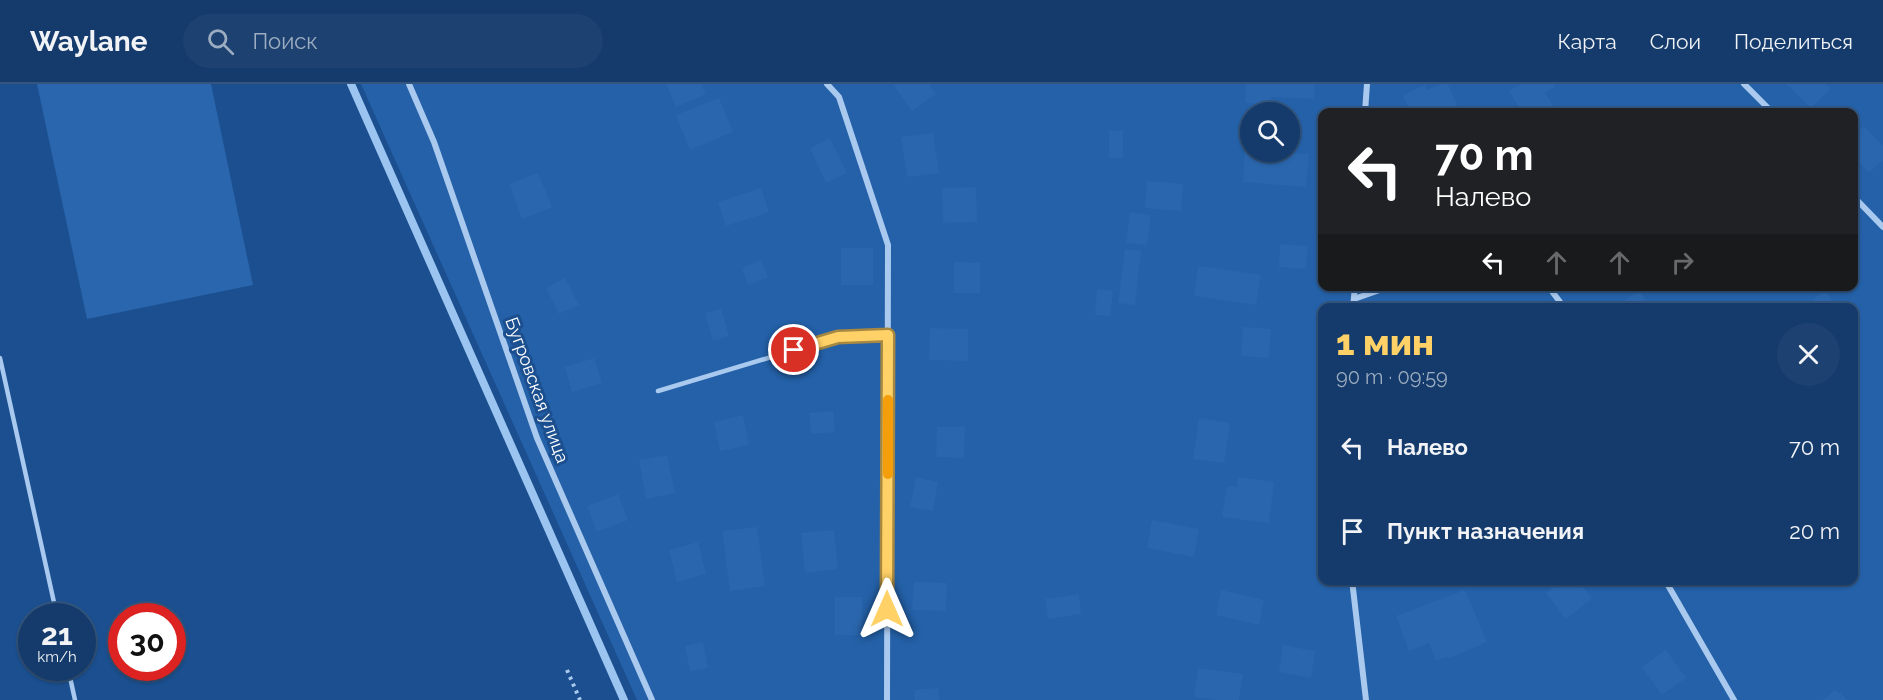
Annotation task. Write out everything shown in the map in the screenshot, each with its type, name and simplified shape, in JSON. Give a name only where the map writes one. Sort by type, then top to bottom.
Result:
[{"type":"street","name":"Бугровская улица","points":[[409,84],[434,142],[537,438],[652,700]]},
{"type":"street","points":[[827,84],[839,97],[888,245],[887,700]]},
{"type":"street","points":[[1365,108],[1367,84]]},
{"type":"street","points":[[1744,84],[1768,108]]},
{"type":"street","points":[[1858,201],[1883,227]]},
{"type":"street","points":[[1354,303],[1355,291]]},
{"type":"street","points":[[1354,299],[1377,291]]},
{"type":"street","points":[[1353,585],[1366,700]]},
{"type":"street","points":[[1668,585],[1734,700]]},
{"type":"lane","points":[[658,391],[838,337],[888,335]]},
{"type":"lane","points":[[0,358],[54,603]]},
{"type":"lane","points":[[71,681],[75,700]]},
{"type":"path","points":[[567,670],[580,700]]},
{"type":"shaded area","points":[[361,84],[1883,84],[1883,700],[637,700]]},
{"type":"building","points":[[37,84],[211,84],[253,285],[87,319]]},
{"type":"building","points":[[666,84],[702,84],[706,94],[676,107]]},
{"type":"building","points":[[893,84],[929,84],[936,94],[912,111]]},
{"type":"building","points":[[1246,84],[1315,84],[1314,99],[1271,97],[1271,102],[1245,102]]},
{"type":"building","points":[[1441,84],[1448,84],[1458,108],[1408,108],[1403,95],[1425,85],[1427,90]]},
{"type":"building","points":[[1521,84],[1554,84],[1555,87],[1545,93],[1554,107],[1520,108],[1509,91]]},
{"type":"building","points":[[1786,84],[1826,84],[1831,89],[1811,108]]},
{"type":"building","points":[[719,98],[733,132],[690,150],[676,115]]},
{"type":"building","points":[[1864,126],[1883,146],[1883,160],[1869,173],[1858,161],[1858,131]]},
{"type":"building","points":[[1109,131],[1123,131],[1123,158],[1109,158]]},
{"type":"building","points":[[933,133],[939,173],[907,177],[901,137]]},
{"type":"building","points":[[830,138],[847,173],[826,183],[810,148]]},
{"type":"building","points":[[1300,154],[1309,154],[1306,187],[1243,182],[1244,162],[1300,162]]},
{"type":"building","points":[[538,173],[552,207],[522,219],[509,184]]},
{"type":"building","points":[[1147,181],[1183,184],[1181,211],[1145,208]]},
{"type":"building","points":[[976,187],[977,222],[943,223],[942,188]]},
{"type":"building","points":[[761,188],[769,212],[726,226],[718,202]]},
{"type":"building","points":[[1130,212],[1151,215],[1147,245],[1126,243]]},
{"type":"building","points":[[1280,244],[1308,246],[1306,269],[1279,267]]},
{"type":"building","points":[[841,248],[873,248],[873,285],[841,285]]},
{"type":"building","points":[[1125,249],[1141,251],[1135,305],[1118,303]]},
{"type":"building","points":[[761,260],[768,277],[748,285],[742,268]]},
{"type":"building","points":[[954,262],[980,263],[980,293],[954,293]]},
{"type":"building","points":[[1198,266],[1261,275],[1256,305],[1194,296]]},
{"type":"building","points":[[565,278],[579,305],[559,314],[546,288]]},
{"type":"building","points":[[1097,289],[1113,291],[1110,316],[1095,315]]},
{"type":"building","points":[[1638,291],[1645,299],[1638,303],[1620,303]]},
{"type":"building","points":[[1826,291],[1834,303],[1809,303]]},
{"type":"building","points":[[721,309],[729,336],[713,341],[705,313]]},
{"type":"building","points":[[1243,327],[1271,329],[1269,358],[1241,356]]},
{"type":"building","points":[[930,328],[968,329],[968,361],[929,360]]},
{"type":"building","points":[[594,358],[602,383],[572,392],[565,367]]},
{"type":"building","points":[[833,411],[835,432],[811,434],[809,413]]},
{"type":"building","points":[[743,415],[749,445],[720,451],[714,422]]},
{"type":"building","points":[[1199,418],[1230,423],[1224,463],[1193,459]]},
{"type":"building","points":[[937,427],[965,427],[964,458],[936,457]]},
{"type":"building","points":[[667,455],[675,493],[646,499],[639,460]]},
{"type":"building","points":[[916,477],[938,482],[933,511],[910,507]]},
{"type":"building","points":[[1238,477],[1274,482],[1269,523],[1222,517],[1227,486],[1237,487]]},
{"type":"building","points":[[618,494],[628,520],[597,532],[587,506]]},
{"type":"building","points":[[1152,520],[1199,529],[1194,557],[1147,548]]},
{"type":"building","points":[[757,527],[765,586],[730,591],[722,531]]},
{"type":"building","points":[[834,530],[838,569],[805,573],[801,533]]},
{"type":"building","points":[[698,542],[706,574],[677,582],[669,550]]},
{"type":"building","points":[[914,582],[947,583],[946,611],[912,610]]},
{"type":"building","points":[[1555,585],[1581,585],[1592,598],[1566,619],[1546,593]]},
{"type":"building","points":[[1221,590],[1264,600],[1259,625],[1216,615]]},
{"type":"building","points":[[1465,590],[1487,642],[1448,659],[1447,657],[1436,661],[1429,643],[1409,651],[1396,616]]},
{"type":"building","points":[[1079,594],[1081,614],[1048,619],[1045,599]]},
{"type":"building","points":[[835,597],[862,597],[862,635],[835,635]]},
{"type":"building","points":[[703,642],[708,668],[690,671],[685,646]]},
{"type":"building","points":[[1283,645],[1315,651],[1311,678],[1279,672]]},
{"type":"building","points":[[1666,650],[1686,678],[1662,695],[1642,667]]},
{"type":"building","points":[[1198,668],[1243,674],[1239,700],[1194,697]]},
{"type":"building","points":[[938,688],[940,700],[915,700],[914,690]]},
{"type":"building","points":[[1835,690],[1847,700],[1823,700]]},
{"type":"waterway","points":[[351,84],[624,700]]},
{"type":"slow traffic","points":[[888,400],[888,474]]},
{"type":"route","points":[[794,350],[838,337],[888,335],[887,609]]}]
